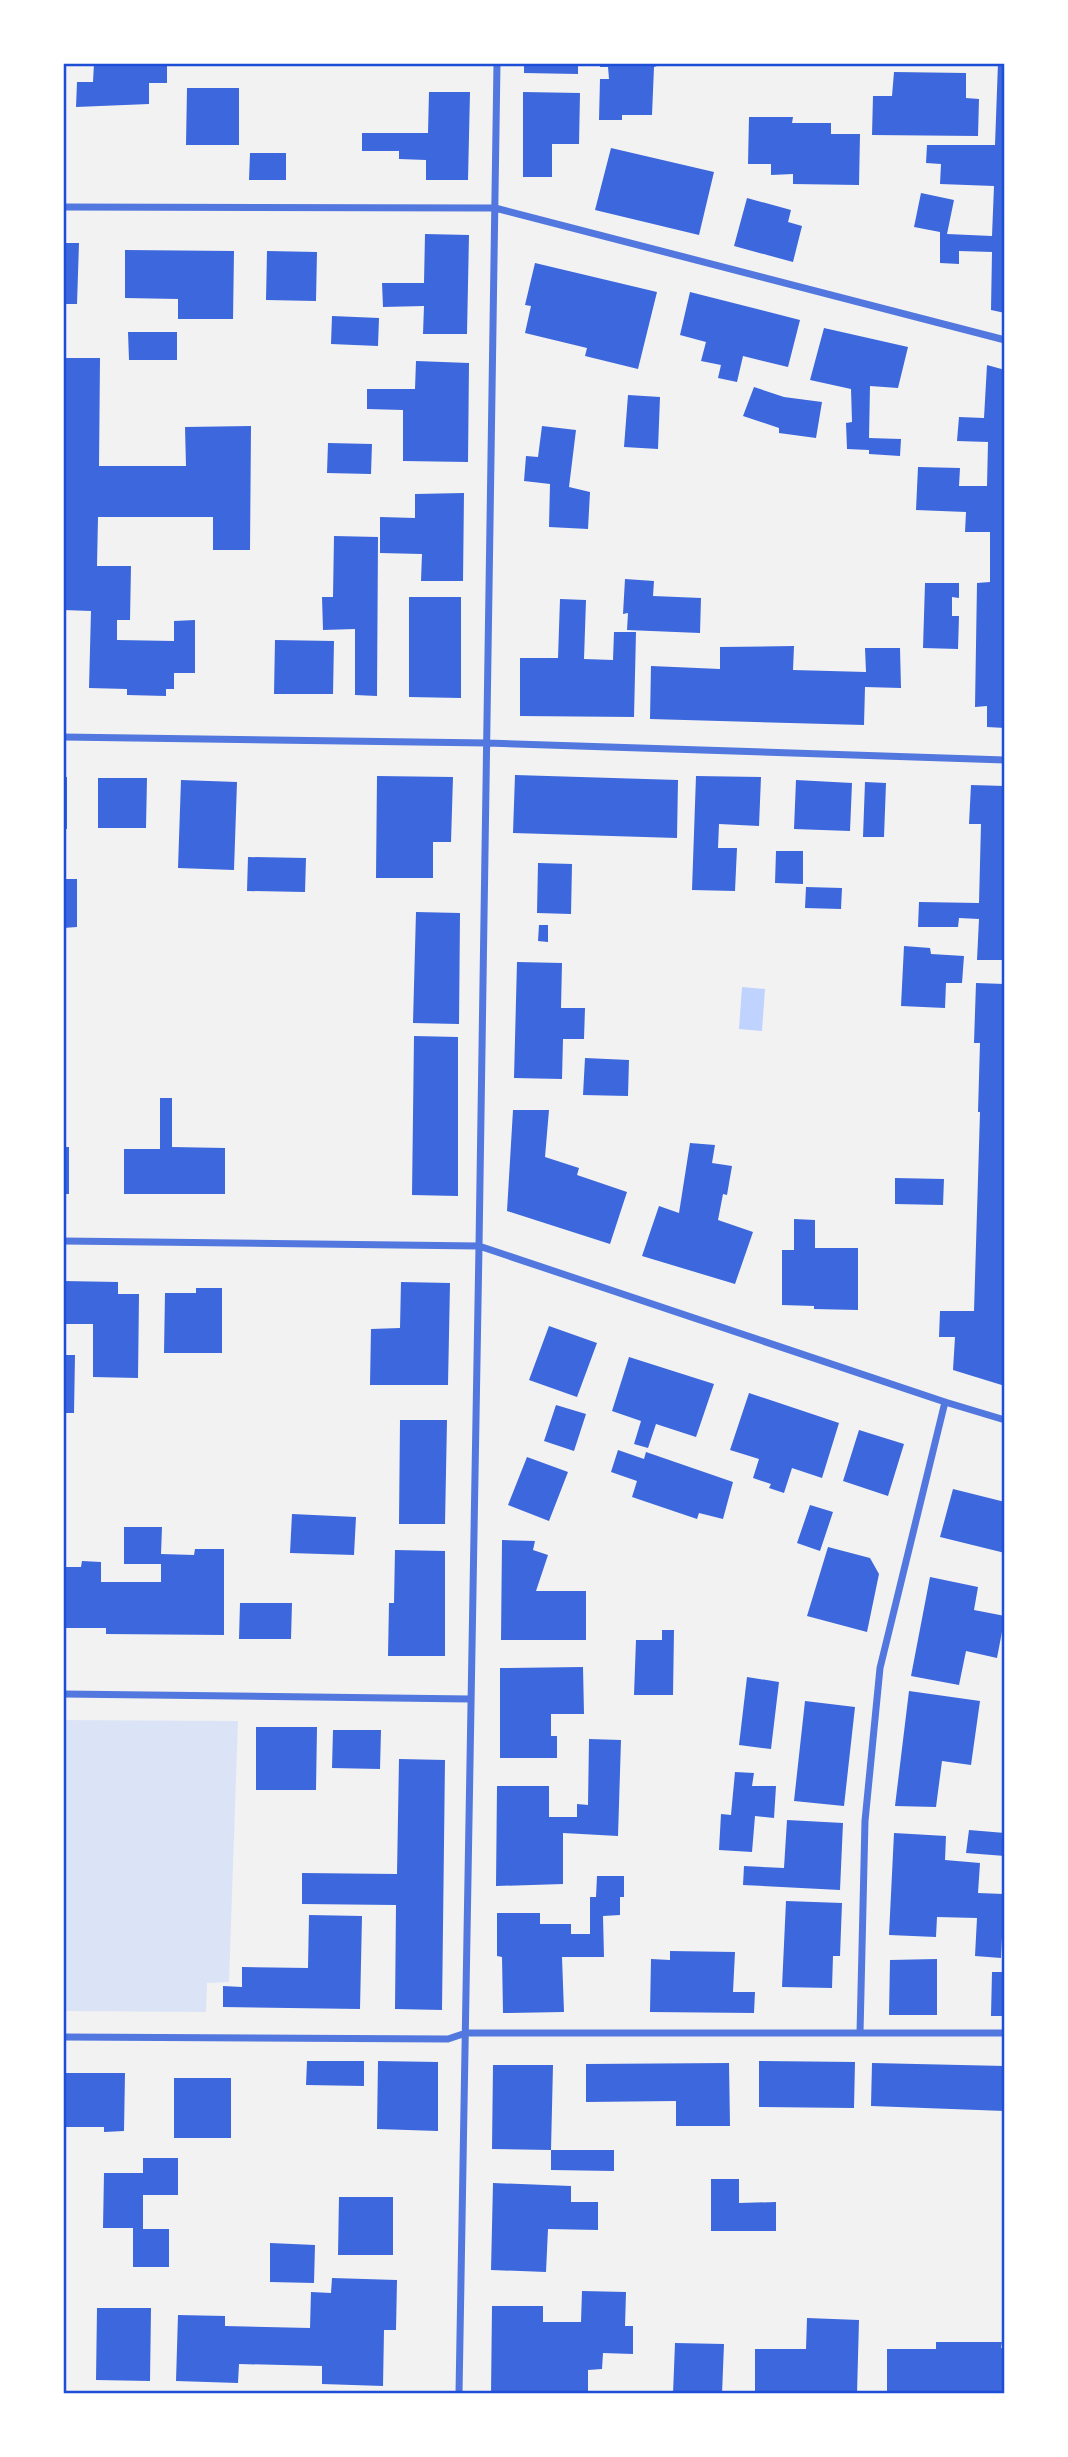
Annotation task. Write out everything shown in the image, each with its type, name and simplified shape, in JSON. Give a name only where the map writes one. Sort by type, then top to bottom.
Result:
[{"type":"street","points":[[459,2394],[480,1246],[497,63]]},
{"type":"street","points":[[63,207],[495,208],[1005,341]]},
{"type":"street","points":[[63,737],[487,743],[1005,760]]},
{"type":"street","points":[[63,1241],[480,1246],[1005,1420]]},
{"type":"street","points":[[860,2033],[865,1821],[880,1668],[945,1402]]},
{"type":"street","points":[[63,1694],[470,1699]]},
{"type":"street","points":[[63,2037],[449,2039],[466,2034],[1005,2033]]},
{"type":"shaded area","points":[[63,1720],[238,1721],[229,1982],[207,1983],[206,2012],[63,2011]]},
{"type":"water","points":[[742,987],[765,989],[762,1031],[739,1029]]},
{"type":"building","points":[[94,63],[167,63],[167,83],[149,83],[149,104],[76,107],[77,82],[93,82]]},
{"type":"building","points":[[524,63],[578,63],[578,74],[524,73]]},
{"type":"building","points":[[600,63],[657,63],[654,67],[652,115],[622,115],[622,120],[599,120],[600,79],[609,79],[608,67],[600,67]]},
{"type":"building","points":[[998,63],[1005,63],[1005,313],[991,310],[992,252],[959,251],[959,264],[940,263],[940,232],[914,227],[921,193],[954,200],[947,234],[992,236],[994,186],[940,184],[941,164],[926,163],[927,145],[995,145]]},
{"type":"building","points":[[894,72],[966,73],[966,98],[979,99],[978,136],[872,135],[873,96],[892,96]]},
{"type":"building","points":[[187,88],[239,88],[239,145],[186,145]]},
{"type":"building","points":[[429,92],[470,92],[468,180],[426,180],[426,160],[399,159],[399,151],[362,151],[362,133],[428,133]]},
{"type":"building","points":[[523,92],[580,93],[579,144],[552,144],[552,177],[523,177]]},
{"type":"building","points":[[749,117],[793,117],[792,123],[831,123],[831,134],[860,134],[859,185],[793,184],[793,174],[771,175],[771,164],[748,164]]},
{"type":"building","points":[[611,148],[714,172],[699,235],[595,210]]},
{"type":"building","points":[[250,153],[286,153],[286,180],[249,180]]},
{"type":"building","points":[[747,198],[791,210],[788,222],[802,226],[793,262],[734,246]]},
{"type":"building","points":[[425,234],[469,235],[467,334],[423,334],[424,306],[383,307],[382,283],[424,283]]},
{"type":"building","points":[[63,243],[79,243],[77,304],[63,304]]},
{"type":"building","points":[[125,250],[234,251],[233,319],[178,319],[178,299],[125,298]]},
{"type":"building","points":[[267,251],[317,252],[316,301],[266,300]]},
{"type":"building","points":[[535,263],[657,292],[638,369],[585,356],[587,348],[525,333],[531,306],[525,305]]},
{"type":"building","points":[[690,292],[800,320],[788,367],[743,356],[737,382],[718,378],[721,365],[701,361],[706,342],[680,335]]},
{"type":"building","points":[[332,316],[379,318],[378,346],[331,344]]},
{"type":"building","points":[[824,328],[908,347],[898,388],[870,386],[869,438],[901,439],[900,456],[847,449],[846,423],[852,422],[851,389],[810,380]]},
{"type":"building","points":[[128,332],[177,332],[177,360],[129,360]]},
{"type":"building","points":[[63,358],[100,358],[99,466],[186,466],[185,427],[251,426],[250,550],[213,550],[213,517],[98,517],[97,566],[131,566],[130,620],[117,620],[117,640],[174,641],[174,621],[195,620],[195,673],[174,673],[174,689],[166,689],[166,696],[127,695],[127,689],[89,688],[91,611],[63,610]]},
{"type":"building","points":[[416,361],[469,363],[468,462],[403,461],[403,410],[367,409],[367,389],[415,389]]},
{"type":"building","points":[[987,365],[1005,370],[1005,728],[987,727],[987,706],[975,707],[977,583],[990,582],[990,532],[965,532],[966,512],[916,510],[918,467],[960,468],[959,486],[987,486],[988,442],[957,441],[959,417],[984,418]]},
{"type":"building","points":[[754,387],[784,397],[822,402],[816,438],[779,433],[779,428],[743,416]]},
{"type":"building","points":[[628,395],[660,397],[658,449],[624,447]]},
{"type":"building","points":[[542,426],[576,430],[569,487],[590,492],[588,529],[549,527],[550,484],[524,481],[526,456],[538,457]]},
{"type":"building","points":[[328,443],[372,444],[371,474],[327,473]]},
{"type":"building","points":[[464,493],[463,581],[421,581],[422,554],[380,553],[380,517],[415,518],[415,494]]},
{"type":"building","points":[[334,536],[378,537],[377,696],[355,695],[355,629],[323,630],[322,597],[333,597]]},
{"type":"building","points":[[625,579],[654,581],[653,596],[701,598],[700,633],[627,630],[628,613],[623,614]]},
{"type":"building","points":[[925,583],[959,583],[959,598],[952,597],[952,616],[959,616],[958,649],[923,648]]},
{"type":"building","points":[[409,597],[461,597],[461,698],[409,697]]},
{"type":"building","points":[[560,599],[586,600],[584,659],[613,660],[614,632],[636,632],[634,717],[520,716],[520,658],[558,658]]},
{"type":"building","points":[[275,640],[334,641],[333,694],[274,694]]},
{"type":"building","points":[[794,646],[793,670],[866,672],[865,648],[900,648],[901,688],[865,687],[864,725],[650,719],[651,666],[720,669],[720,647]]},
{"type":"building","points":[[515,775],[678,780],[677,838],[513,833]]},
{"type":"building","points":[[377,776],[453,777],[451,842],[433,842],[433,878],[376,878]]},
{"type":"building","points":[[696,776],[761,777],[759,826],[719,824],[718,848],[737,848],[735,891],[692,890]]},
{"type":"building","points":[[63,777],[67,777],[67,829],[63,829]]},
{"type":"building","points":[[98,778],[147,778],[146,828],[98,828]]},
{"type":"building","points":[[181,780],[237,782],[234,870],[178,868]]},
{"type":"building","points":[[796,780],[852,783],[850,831],[794,829]]},
{"type":"building","points":[[865,782],[886,783],[884,837],[863,837]]},
{"type":"building","points":[[971,785],[1005,786],[1005,960],[977,960],[979,919],[959,918],[958,927],[918,927],[919,902],[979,903],[981,824],[969,824]]},
{"type":"building","points":[[776,851],[803,851],[803,884],[775,883]]},
{"type":"building","points":[[248,857],[306,858],[305,892],[247,891]]},
{"type":"building","points":[[538,863],[572,864],[571,914],[537,913]]},
{"type":"building","points":[[63,879],[77,879],[77,927],[63,928]]},
{"type":"building","points":[[806,887],[842,888],[841,909],[805,908]]},
{"type":"building","points":[[416,912],[460,913],[459,1024],[413,1023]]},
{"type":"building","points":[[539,925],[548,925],[548,942],[538,941]]},
{"type":"building","points":[[904,946],[930,948],[931,954],[964,956],[962,983],[946,983],[945,1008],[901,1006]]},
{"type":"building","points":[[517,962],[562,963],[561,1008],[585,1008],[584,1039],[563,1039],[562,1079],[514,1078]]},
{"type":"building","points":[[976,983],[1005,984],[1005,1386],[953,1370],[955,1337],[939,1337],[940,1311],[974,1311],[980,1112],[980,1043],[974,1043]]},
{"type":"building","points":[[414,1036],[458,1037],[458,1196],[412,1195]]},
{"type":"building","points":[[585,1058],[629,1060],[628,1096],[583,1095]]},
{"type":"building","points":[[160,1098],[172,1098],[172,1147],[225,1148],[225,1194],[124,1194],[124,1149],[160,1149]]},
{"type":"building","points":[[513,1110],[549,1110],[545,1157],[579,1168],[577,1175],[627,1192],[610,1244],[507,1211]]},
{"type":"building","points":[[690,1143],[715,1145],[712,1163],[732,1166],[727,1195],[723,1194],[718,1220],[753,1232],[735,1284],[642,1256],[659,1206],[679,1213]]},
{"type":"building","points":[[63,1147],[69,1147],[69,1194],[63,1194]]},
{"type":"building","points":[[895,1178],[944,1179],[943,1205],[895,1204]]},
{"type":"building","points":[[794,1219],[815,1220],[815,1248],[858,1248],[858,1310],[782,1305],[782,1250],[794,1250]]},
{"type":"building","points":[[63,1281],[118,1282],[118,1294],[139,1294],[138,1378],[93,1377],[93,1324],[63,1324]]},
{"type":"building","points":[[401,1282],[450,1283],[448,1385],[370,1385],[371,1329],[400,1328]]},
{"type":"building","points":[[196,1288],[222,1288],[222,1353],[164,1353],[165,1293],[196,1293]]},
{"type":"building","points":[[549,1326],[597,1343],[577,1397],[529,1380]]},
{"type":"building","points":[[63,1355],[75,1355],[74,1413],[63,1413]]},
{"type":"building","points":[[629,1357],[714,1384],[696,1437],[656,1424],[648,1448],[634,1444],[641,1421],[612,1411]]},
{"type":"building","points":[[749,1393],[839,1423],[822,1478],[792,1468],[784,1493],[769,1488],[771,1484],[753,1478],[759,1459],[730,1450]]},
{"type":"building","points":[[556,1405],[586,1414],[574,1451],[544,1441]]},
{"type":"building","points":[[400,1420],[447,1420],[445,1524],[399,1524]]},
{"type":"building","points":[[859,1430],[904,1444],[888,1496],[843,1481]]},
{"type":"building","points":[[618,1450],[644,1459],[646,1452],[733,1482],[723,1519],[699,1513],[697,1519],[632,1497],[637,1481],[611,1472]]},
{"type":"building","points":[[527,1457],[568,1472],[549,1521],[508,1505]]},
{"type":"building","points":[[953,1489],[1005,1502],[1005,1553],[940,1537]]},
{"type":"building","points":[[810,1505],[833,1512],[820,1551],[797,1543]]},
{"type":"building","points":[[292,1514],[356,1517],[354,1555],[290,1553]]},
{"type":"building","points":[[124,1527],[162,1527],[161,1554],[194,1555],[195,1549],[224,1549],[224,1635],[106,1634],[106,1628],[63,1628],[63,1567],[81,1567],[82,1561],[101,1562],[101,1582],[161,1582],[161,1564],[124,1564]]},
{"type":"building","points":[[502,1540],[535,1541],[533,1550],[548,1555],[536,1591],[586,1591],[586,1640],[501,1640]]},
{"type":"building","points":[[828,1547],[870,1558],[879,1574],[867,1632],[807,1616]]},
{"type":"building","points":[[395,1550],[445,1551],[445,1656],[388,1656],[389,1603],[394,1603]]},
{"type":"building","points":[[930,1577],[978,1587],[974,1610],[1005,1616],[997,1658],[966,1651],[959,1685],[911,1676]]},
{"type":"building","points":[[240,1603],[292,1603],[291,1639],[239,1639]]},
{"type":"building","points":[[662,1630],[674,1630],[673,1695],[634,1695],[636,1640],[662,1640]]},
{"type":"building","points":[[583,1667],[584,1714],[551,1714],[551,1736],[557,1736],[557,1758],[500,1758],[500,1668]]},
{"type":"building","points":[[747,1677],[779,1682],[771,1749],[739,1745]]},
{"type":"building","points":[[909,1691],[980,1701],[971,1765],[942,1761],[936,1807],[895,1806]]},
{"type":"building","points":[[805,1701],[855,1707],[844,1806],[794,1801]]},
{"type":"building","points":[[256,1727],[317,1727],[316,1790],[256,1790]]},
{"type":"building","points":[[333,1730],[381,1730],[380,1769],[332,1768]]},
{"type":"building","points":[[589,1739],[621,1740],[618,1836],[563,1833],[563,1884],[496,1886],[497,1786],[549,1786],[549,1817],[577,1817],[577,1804],[588,1805]]},
{"type":"building","points":[[399,1759],[445,1760],[442,2010],[395,2009],[396,1905],[302,1904],[302,1873],[397,1874]]},
{"type":"building","points":[[735,1772],[754,1773],[752,1786],[776,1786],[774,1818],[755,1816],[752,1852],[719,1850],[721,1814],[731,1815]]},
{"type":"building","points":[[787,1820],[843,1823],[840,1890],[743,1885],[744,1866],[784,1868]]},
{"type":"building","points":[[969,1830],[1005,1833],[1005,1856],[966,1853]]},
{"type":"building","points":[[894,1833],[946,1836],[945,1860],[980,1863],[978,1893],[1004,1894],[1001,1958],[975,1956],[977,1918],[937,1917],[936,1937],[889,1935]]},
{"type":"building","points":[[597,1876],[624,1876],[624,1897],[620,1897],[620,1915],[603,1916],[604,1957],[562,1957],[564,2012],[503,2013],[502,1957],[497,1956],[497,1913],[540,1913],[540,1924],[571,1924],[571,1934],[590,1934],[590,1897],[596,1897]]},
{"type":"building","points":[[786,1901],[842,1903],[840,1956],[833,1956],[832,1988],[782,1987]]},
{"type":"building","points":[[309,1915],[362,1916],[360,2009],[223,2007],[223,1986],[242,1987],[242,1967],[308,1968]]},
{"type":"building","points":[[670,1951],[735,1952],[733,1992],[755,1992],[754,2013],[650,2012],[651,1959],[670,1960]]},
{"type":"building","points":[[937,1959],[937,2015],[889,2015],[890,1960]]},
{"type":"building","points":[[992,1972],[1005,1972],[1005,2016],[991,2016]]},
{"type":"building","points":[[307,2061],[364,2061],[364,2086],[306,2085]]},
{"type":"building","points":[[378,2061],[438,2062],[438,2131],[377,2129]]},
{"type":"building","points":[[759,2061],[855,2062],[854,2108],[759,2107]]},
{"type":"building","points":[[729,2063],[730,2126],[676,2126],[676,2101],[586,2102],[586,2064]]},
{"type":"building","points":[[872,2063],[1005,2066],[1005,2111],[871,2106]]},
{"type":"building","points":[[493,2065],[553,2065],[551,2150],[492,2149]]},
{"type":"building","points":[[63,2073],[125,2073],[124,2131],[104,2132],[104,2127],[63,2127]]},
{"type":"building","points":[[174,2078],[231,2078],[231,2138],[174,2138]]},
{"type":"building","points":[[551,2150],[614,2150],[614,2171],[551,2170]]},
{"type":"building","points":[[143,2158],[178,2158],[178,2195],[143,2195],[143,2229],[169,2229],[169,2267],[133,2267],[133,2228],[103,2228],[104,2173],[143,2173]]},
{"type":"building","points":[[711,2179],[739,2179],[739,2203],[776,2202],[776,2231],[711,2231]]},
{"type":"building","points":[[493,2183],[571,2186],[571,2202],[598,2202],[598,2230],[548,2229],[546,2272],[491,2270]]},
{"type":"building","points":[[339,2197],[393,2197],[393,2255],[338,2255]]},
{"type":"building","points":[[270,2243],[315,2245],[314,2283],[270,2282]]},
{"type":"building","points":[[332,2278],[397,2280],[396,2330],[384,2330],[383,2386],[322,2384],[322,2366],[239,2364],[238,2383],[176,2381],[178,2315],[225,2316],[225,2326],[310,2328],[311,2292],[331,2293]]},
{"type":"building","points":[[582,2291],[626,2292],[625,2326],[633,2326],[633,2354],[603,2353],[602,2369],[588,2370],[588,2394],[491,2394],[492,2306],[543,2306],[543,2322],[581,2322]]},
{"type":"building","points":[[97,2308],[151,2308],[150,2381],[96,2380]]},
{"type":"building","points":[[807,2318],[859,2320],[857,2394],[755,2394],[755,2349],[806,2349]]},
{"type":"building","points":[[936,2342],[1002,2342],[1001,2348],[1005,2348],[1005,2394],[887,2394],[887,2349],[936,2349]]},
{"type":"building","points":[[675,2343],[724,2344],[722,2394],[673,2394]]}]
